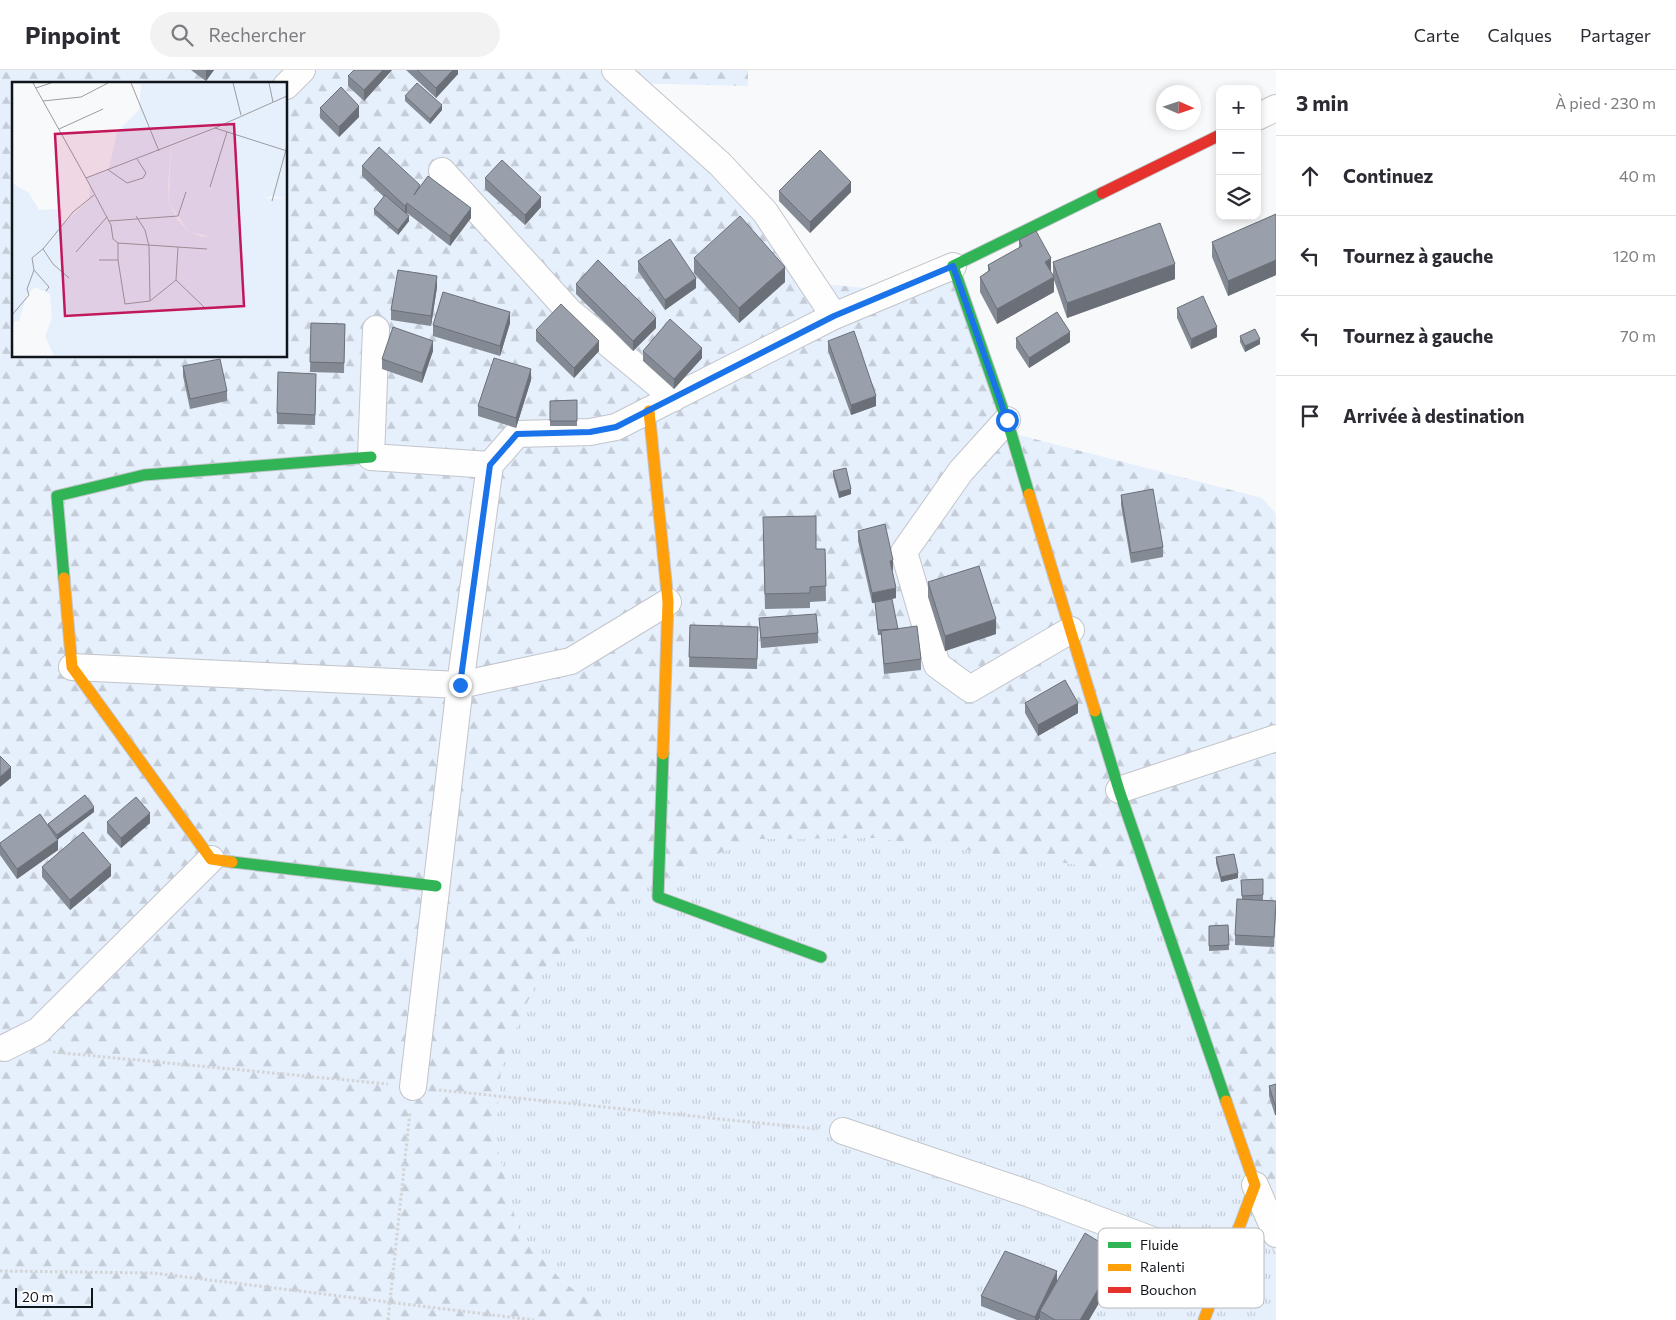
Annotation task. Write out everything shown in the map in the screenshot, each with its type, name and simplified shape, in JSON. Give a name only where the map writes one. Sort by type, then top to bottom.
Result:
[{"type":"street","points":[[288,84],[302,70]]},
{"type":"street","points":[[615,70],[720,164],[766,212],[834,316]]},
{"type":"street","points":[[1261,115],[1276,108]]},
{"type":"street","points":[[413,1087],[460,685],[490,465],[517,434],[590,432],[616,427],[834,316],[953,266],[1216,138]]},
{"type":"street","points":[[442,171],[569,312],[674,398]]},
{"type":"street","points":[[953,266],[1007,420],[1119,790],[1255,1184],[1276,1234]]},
{"type":"street","points":[[371,457],[376,329]]},
{"type":"street","points":[[649,411],[668,602],[658,898],[821,957]]},
{"type":"street","points":[[1007,420],[961,471],[904,552],[937,665],[970,689],[1071,630]]},
{"type":"street","points":[[436,886],[211,859],[72,666],[57,496],[144,475],[371,457],[490,465]]},
{"type":"street","points":[[72,666],[460,685],[571,661],[668,602]]},
{"type":"street","points":[[1119,790],[1276,738]]},
{"type":"street","points":[[4,1048],[38,1031],[211,859]]},
{"type":"street","points":[[843,1131],[1030,1194],[1120,1228]]},
{"type":"street","points":[[1239,1228],[1255,1184]]},
{"type":"street","points":[[1204,1320],[1209,1308]]},
{"type":"path","points":[[53,1052],[843,1131]]},
{"type":"path","points":[[388,1320],[413,1087]]},
{"type":"path","points":[[0,1271],[153,1273],[534,1320]]},
{"type":"green space","points":[[0,70],[748,70],[748,86],[629,83],[720,164],[801,282],[908,292],[953,266],[1011,433],[1262,498],[1276,514],[1276,1260],[1140,873],[875,838],[751,839],[637,891],[542,970],[502,1059],[495,1139],[519,1233],[563,1282],[618,1320],[0,1320]]},
{"type":"green space","points":[[875,838],[1140,873],[1276,1260],[1276,1320],[618,1320],[563,1282],[519,1233],[495,1139],[502,1059],[542,970],[637,891],[751,839]]},
{"type":"building","points":[[354,70],[383,70],[364,90],[348,76]]},
{"type":"building","points":[[417,70],[453,70],[436,88]]},
{"type":"building","points":[[417,83],[442,105],[430,119],[405,96]]},
{"type":"building","points":[[341,87],[359,106],[339,127],[320,108]]},
{"type":"building","points":[[379,147],[420,185],[414,195],[428,176],[471,208],[450,236],[407,203],[405,206],[362,166]]},
{"type":"building","points":[[820,150],[851,182],[810,222],[779,191]]},
{"type":"building","points":[[502,160],[541,197],[525,215],[485,178]]},
{"type":"building","points":[[385,195],[409,216],[398,230],[374,209]]},
{"type":"building","points":[[1276,214],[1276,260],[1228,281],[1212,242]]},
{"type":"building","points":[[740,216],[785,267],[739,308],[694,258]]},
{"type":"building","points":[[1160,223],[1175,264],[1067,303],[1053,262]]},
{"type":"building","points":[[1036,231],[1051,258],[1045,262],[1054,277],[997,309],[980,277],[990,270],[988,265],[1022,246],[1019,240]]},
{"type":"building","points":[[670,239],[696,278],[665,300],[638,261]]},
{"type":"building","points":[[598,260],[656,318],[633,341],[576,284]]},
{"type":"building","points":[[398,270],[437,276],[431,316],[391,310]]},
{"type":"building","points":[[443,292],[510,312],[500,346],[433,325]]},
{"type":"building","points":[[1203,296],[1217,327],[1191,339],[1177,308]]},
{"type":"building","points":[[561,304],[599,341],[574,368],[536,330]]},
{"type":"building","points":[[1057,312],[1070,332],[1029,358],[1016,338]]},
{"type":"building","points":[[670,319],[702,348],[674,379],[643,351]]},
{"type":"building","points":[[311,323],[345,324],[344,363],[310,362]]},
{"type":"building","points":[[393,327],[433,341],[422,373],[382,359]]},
{"type":"building","points":[[1255,329],[1260,339],[1245,346],[1240,336]]},
{"type":"building","points":[[854,331],[876,396],[851,405],[828,341]]},
{"type":"building","points":[[494,358],[531,369],[516,418],[478,406]]},
{"type":"building","points":[[220,359],[227,391],[190,399],[183,366]]},
{"type":"building","points":[[278,372],[316,374],[315,415],[277,413]]},
{"type":"building","points":[[577,400],[577,421],[550,421],[550,401]]},
{"type":"building","points":[[846,468],[851,489],[839,492],[833,471]]},
{"type":"building","points":[[1153,489],[1163,547],[1131,553],[1121,495]]},
{"type":"building","points":[[816,516],[816,549],[825,549],[826,586],[810,587],[810,593],[765,594],[763,517]]},
{"type":"building","points":[[885,524],[893,560],[890,561],[896,588],[872,593],[858,531]]},
{"type":"building","points":[[979,566],[996,619],[945,636],[928,582]]},
{"type":"building","points":[[892,599],[898,629],[878,630],[875,602]]},
{"type":"building","points":[[816,614],[818,633],[761,638],[759,618]]},
{"type":"building","points":[[690,625],[758,627],[757,659],[689,657]]},
{"type":"building","points":[[917,626],[921,659],[884,664],[881,631]]},
{"type":"building","points":[[1065,680],[1078,703],[1038,725],[1025,703]]},
{"type":"building","points":[[0,756],[11,767],[0,777]]},
{"type":"building","points":[[85,795],[94,807],[57,835],[48,824]]},
{"type":"building","points":[[136,797],[150,813],[121,838],[107,822]]},
{"type":"building","points":[[40,814],[58,840],[17,869],[0,843]]},
{"type":"building","points":[[83,832],[111,865],[70,900],[42,867]]},
{"type":"building","points":[[1234,854],[1238,873],[1221,877],[1216,857]]},
{"type":"building","points":[[1263,879],[1263,895],[1242,896],[1241,880]]},
{"type":"building","points":[[1237,899],[1276,901],[1274,937],[1235,935]]},
{"type":"building","points":[[1228,925],[1229,945],[1209,946],[1209,926]]},
{"type":"building","points":[[1276,1084],[1276,1105],[1275,1105],[1269,1086]]},
{"type":"building","points":[[1085,1233],[1098,1241],[1098,1290],[1080,1320],[1055,1320],[1040,1311]]},
{"type":"building","points":[[1005,1251],[1057,1271],[1035,1317],[981,1296]]},
{"type":"traffic: fast","points":[[1029,494],[1011,433],[953,266],[1102,193]]},
{"type":"traffic: fast","points":[[64,578],[57,496],[144,475],[371,457]]},
{"type":"traffic: fast","points":[[1095,711],[1119,790],[1226,1101]]},
{"type":"traffic: fast","points":[[663,754],[658,897],[821,957]]},
{"type":"traffic: fast","points":[[232,862],[436,886]]},
{"type":"traffic: slow","points":[[649,411],[668,602],[663,754]]},
{"type":"traffic: slow","points":[[1029,494],[1095,711]]},
{"type":"traffic: slow","points":[[64,578],[72,667],[211,859],[232,862]]},
{"type":"traffic: slow","points":[[1226,1101],[1255,1185],[1239,1228]]},
{"type":"traffic: slow","points":[[1204,1320],[1209,1308]]},
{"type":"traffic: jam","points":[[1102,193],[1216,137]]},
{"type":"route","points":[[460,685],[490,465],[517,434],[590,432],[616,427],[834,316],[953,266],[1007,420]]}]
